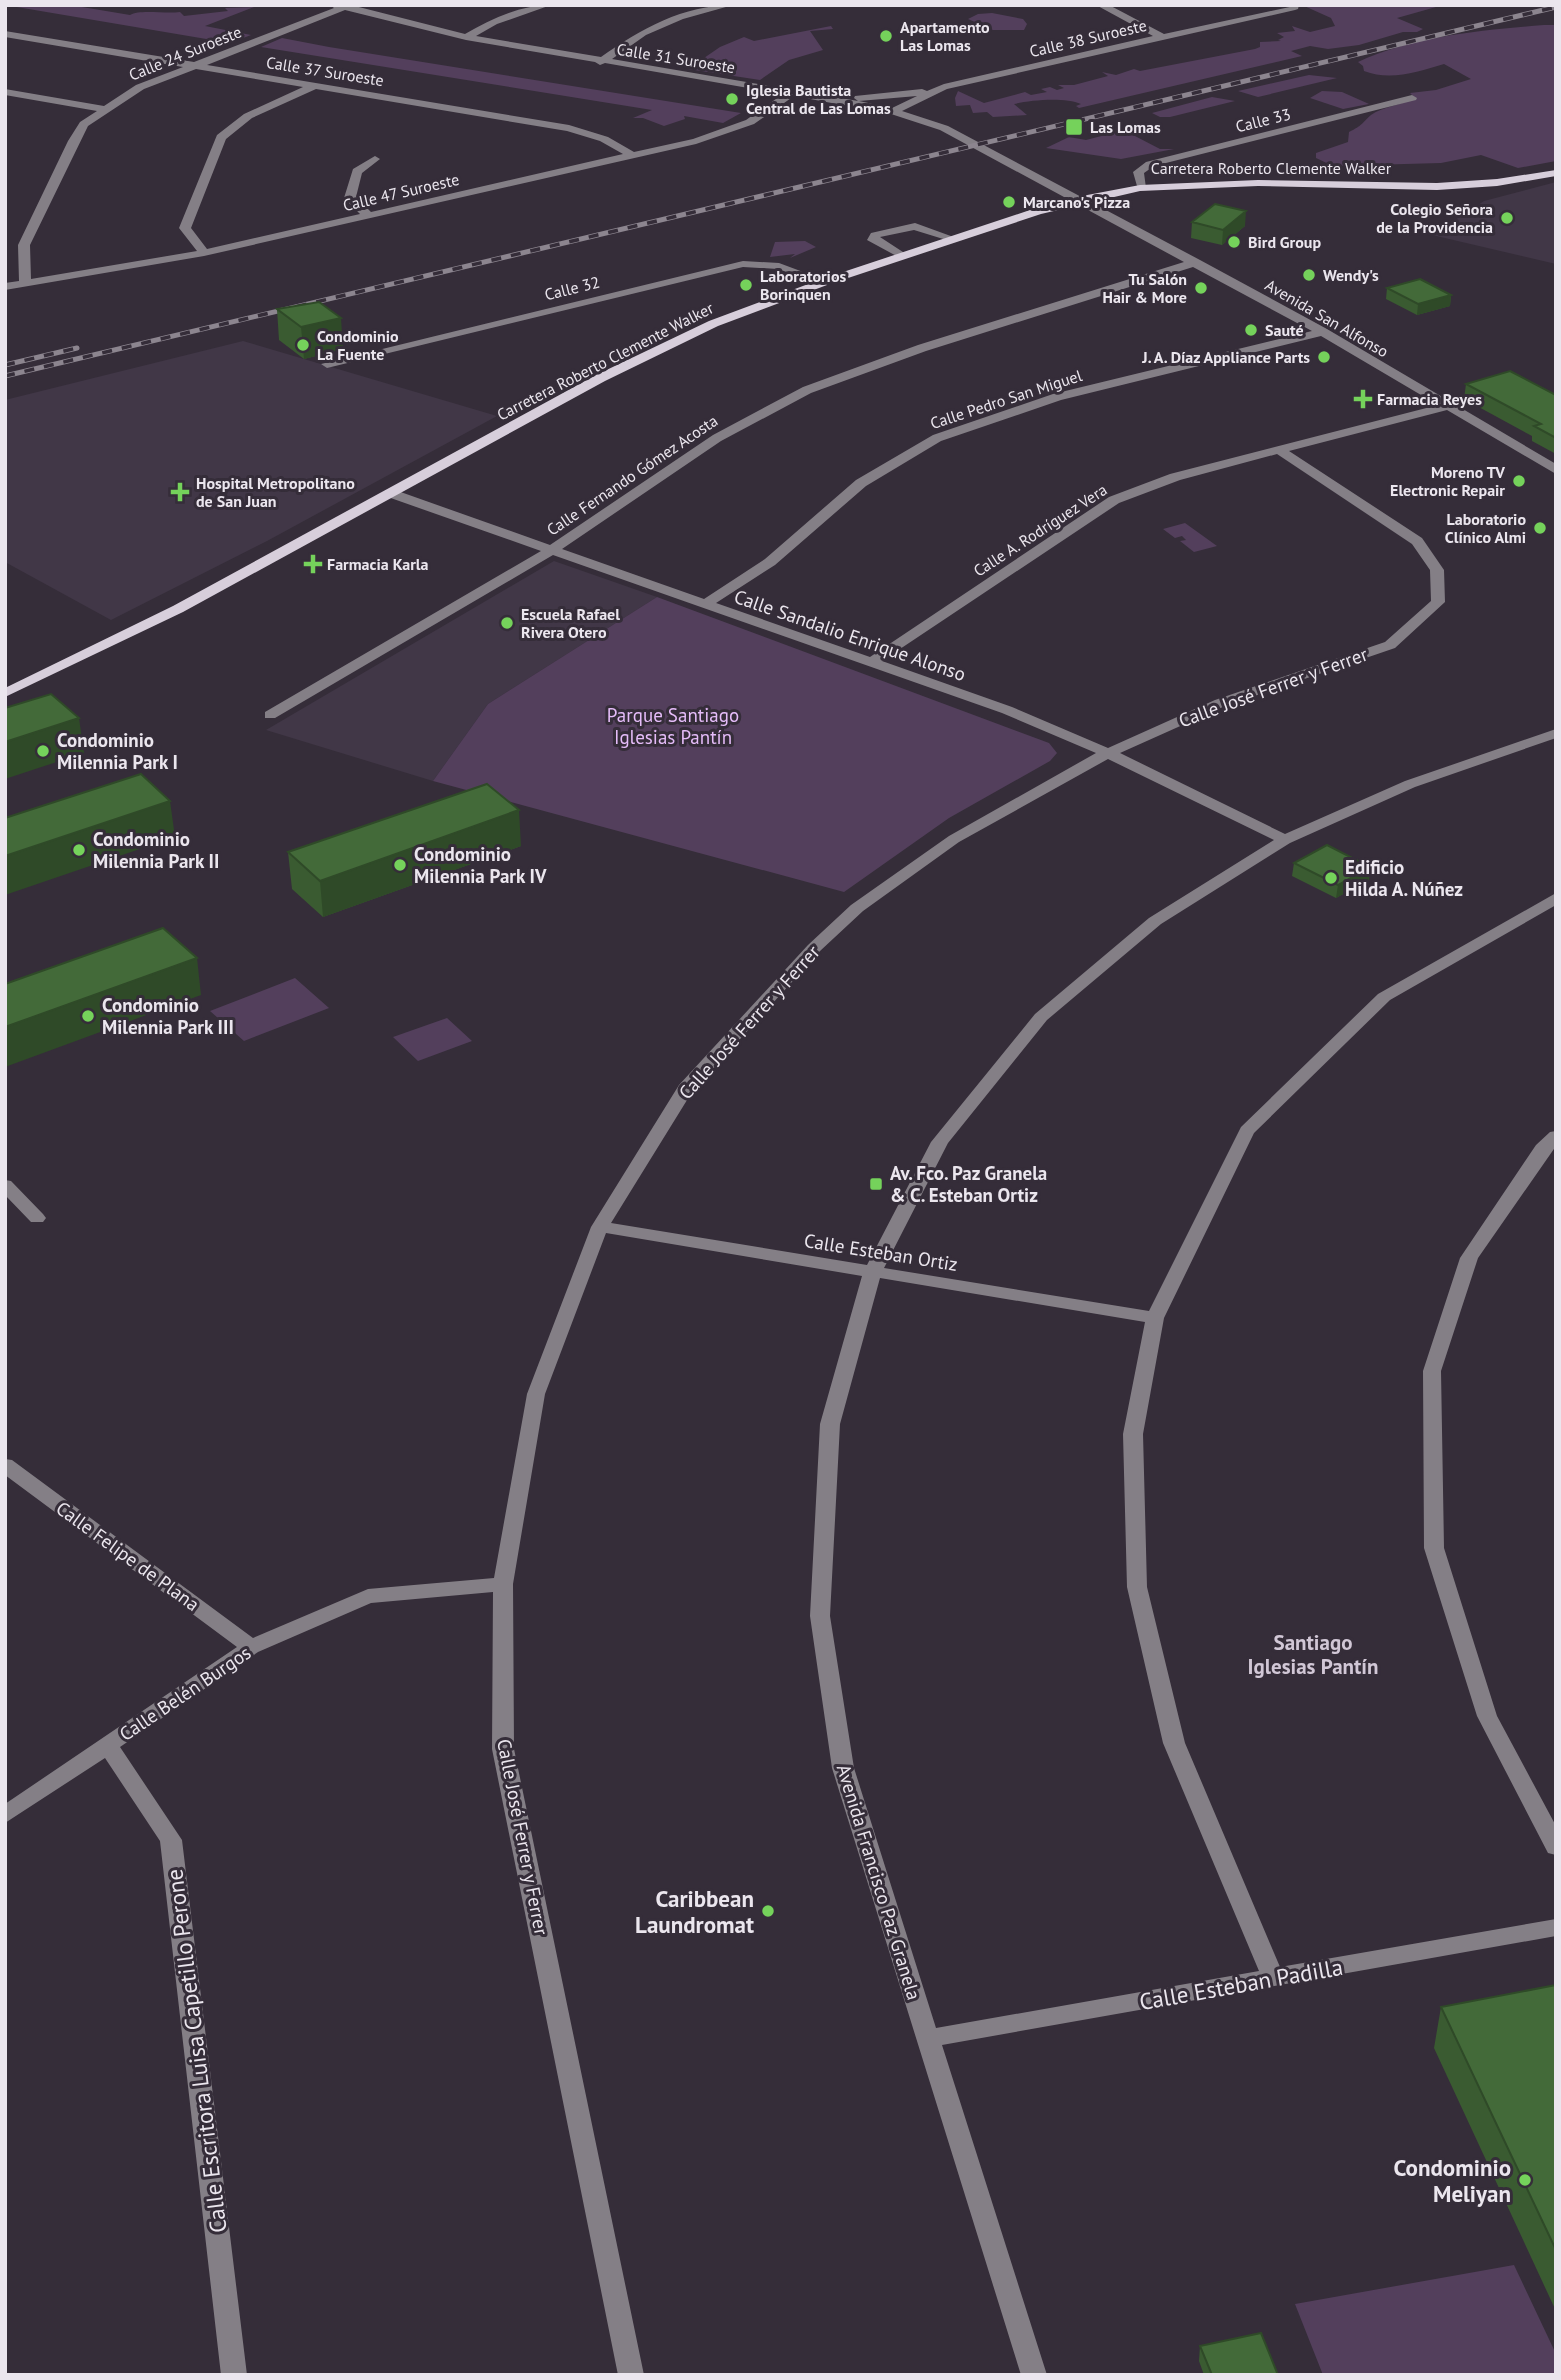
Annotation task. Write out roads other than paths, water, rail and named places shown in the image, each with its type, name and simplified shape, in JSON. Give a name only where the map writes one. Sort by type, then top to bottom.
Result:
[{"type":"main road","name":"Carretera Roberto Clemente Walker","points":[[5,693],[225,583],[690,334],[824,282],[1079,200],[1142,186],[1445,187],[1498,183],[1556,173]]},
{"type":"street","points":[[466,37],[493,22],[546,5]]},
{"type":"street","points":[[600,61],[642,33],[680,18],[727,5]]},
{"type":"street","points":[[1101,5],[1162,37]]},
{"type":"street","name":"Calle 31 Suroeste","points":[[343,6],[466,37],[893,111],[944,128],[1079,200]]},
{"type":"street","name":"Calle 24 Suroeste","points":[[25,285],[24,245],[73,141],[85,124],[103,109],[140,87],[343,6]]},
{"type":"street","name":"Calle 38 Suroeste","points":[[893,111],[932,90],[1295,7]]},
{"type":"street","name":"Calle 37 Suroeste","points":[[5,34],[569,128],[604,139],[634,156]]},
{"type":"street","points":[[204,253],[185,228],[221,137],[248,116],[316,85]]},
{"type":"street","points":[[944,87],[929,96],[927,101],[944,128]]},
{"type":"street","points":[[834,99],[932,90]]},
{"type":"street","points":[[5,92],[103,109]]},
{"type":"street","name":"Calle 47 Suroeste","points":[[5,287],[204,253],[634,156],[734,130],[760,116],[792,92]]},
{"type":"street","name":"Calle 33","points":[[1142,186],[1138,172],[1150,164],[1412,98]]},
{"type":"street","points":[[369,216],[350,198],[357,170],[375,159]]},
{"type":"street","name":"Avenida San Alfonso","points":[[1079,200],[1323,332],[1445,408],[1556,470]]},
{"type":"street","points":[[902,256],[879,245],[873,240],[875,235],[915,226],[953,239]]},
{"type":"street","name":"Calle Fernando Gómez Acosta","points":[[270,715],[551,551],[717,438],[807,390],[922,348],[1196,262]]},
{"type":"street","name":"Calle 32","points":[[327,364],[743,264],[779,266],[824,282]]},
{"type":"street","name":"Calle Pedro San Miguel","points":[[705,604],[770,562],[861,483],[937,438],[1057,397],[1323,332]]},
{"type":"street","name":"Calle A. Rodríguez Vera","points":[[873,662],[1114,500],[1175,477],[1445,408]]},
{"type":"street","name":"Calle José Ferrer y Ferrer","points":[[631,2375],[503,1749],[503,1584],[536,1394],[600,1227],[685,1089],[814,948],[848,916],[954,839],[1108,753],[1220,703],[1390,645],[1438,602],[1437,570],[1417,541],[1279,450]]},
{"type":"street","name":"Calle Sandalio Enrique Alonso","points":[[390,493],[1007,710],[1108,753],[1286,840]]},
{"type":"street","name":"Avenida Francisco Paz Granela","points":[[1034,2375],[926,2039],[843,1768],[820,1616],[830,1424],[872,1273],[940,1142],[1041,1017],[1155,920],[1286,840],[1410,784],[1556,733]]},
{"type":"street","points":[[1274,1979],[1174,1743],[1137,1587],[1133,1434],[1155,1318],[1247,1131],[1384,997],[1556,898]]},
{"type":"street","points":[[1556,1136],[1542,1149],[1469,1258],[1432,1371],[1434,1548],[1487,1716],[1556,1847]]},
{"type":"street","points":[[5,1185],[37,1218]]},
{"type":"street","name":"Calle Esteban Ortiz","points":[[600,1227],[1155,1318]]},
{"type":"street","name":"Calle Felipe de Plana","points":[[5,1465],[251,1647]]},
{"type":"street","name":"Calle Belén Burgos","points":[[5,1815],[251,1647],[368,1596],[503,1584]]},
{"type":"street","name":"Calle Escritora Luisa Capetillo Perone","points":[[108,1746],[171,1840],[234,2375]]},
{"type":"street","name":"Calle Esteban Padilla","points":[[926,2039],[1556,1927]]},
{"type":"railway","points":[[5,376],[1556,7]]},
{"type":"railway","points":[[5,365],[77,348]]},
{"type":"place","name":"Apartamento Las Lomas","points":[[886,36]]},
{"type":"place","name":"Iglesia Bautista Central de Las Lomas","points":[[732,99]]},
{"type":"place","name":"Las Lomas","points":[[1074,127]]},
{"type":"place","name":"Marcano's Pizza","points":[[1009,202]]},
{"type":"place","name":"Colegio Señora de la Providencia","points":[[1507,218]]},
{"type":"place","name":"Bird Group","points":[[1234,242]]},
{"type":"place","name":"Wendy's","points":[[1309,275]]},
{"type":"place","name":"Laboratorios Borinquen","points":[[746,285]]},
{"type":"place","name":"Tu Salón Hair & More","points":[[1201,288]]},
{"type":"place","name":"Sauté","points":[[1251,330]]},
{"type":"place","name":"Condominio La Fuente","points":[[303,345]]},
{"type":"place","name":"J. A. Díaz Appliance Parts","points":[[1324,357]]},
{"type":"place","name":"Farmacia Reyes","points":[[1363,399]]},
{"type":"place","name":"Moreno TV Electronic Repair","points":[[1519,481]]},
{"type":"place","name":"Hospital Metropolitano de San Juan","points":[[180,492]]},
{"type":"place","name":"Laboratorio Clínico Almi","points":[[1540,528]]},
{"type":"place","name":"Farmacia Karla","points":[[313,564]]},
{"type":"place","name":"Escuela Rafael Rivera Otero","points":[[507,623]]},
{"type":"place","name":"Condominio Milennia Park I","points":[[43,751]]},
{"type":"place","name":"Condominio Milennia Park II","points":[[79,850]]},
{"type":"place","name":"Condominio Milennia Park IV","points":[[400,865]]},
{"type":"place","name":"Edificio Hilda A. Núñez","points":[[1331,878]]},
{"type":"place","name":"Condominio Milennia Park III","points":[[88,1016]]},
{"type":"place","name":"Av. Fco. Paz Granela & C. Esteban Ortiz","points":[[876,1184]]},
{"type":"place","name":"Caribbean Laundromat","points":[[768,1911]]},
{"type":"place","name":"Condominio Meliyan","points":[[1525,2180]]},
{"type":"district","name":"Santiago Iglesias Pantín","points":[[1313,1654]]},
{"type":"park label","name":"Parque Santiago Iglesias Pantín","points":[[673,726]]}]
